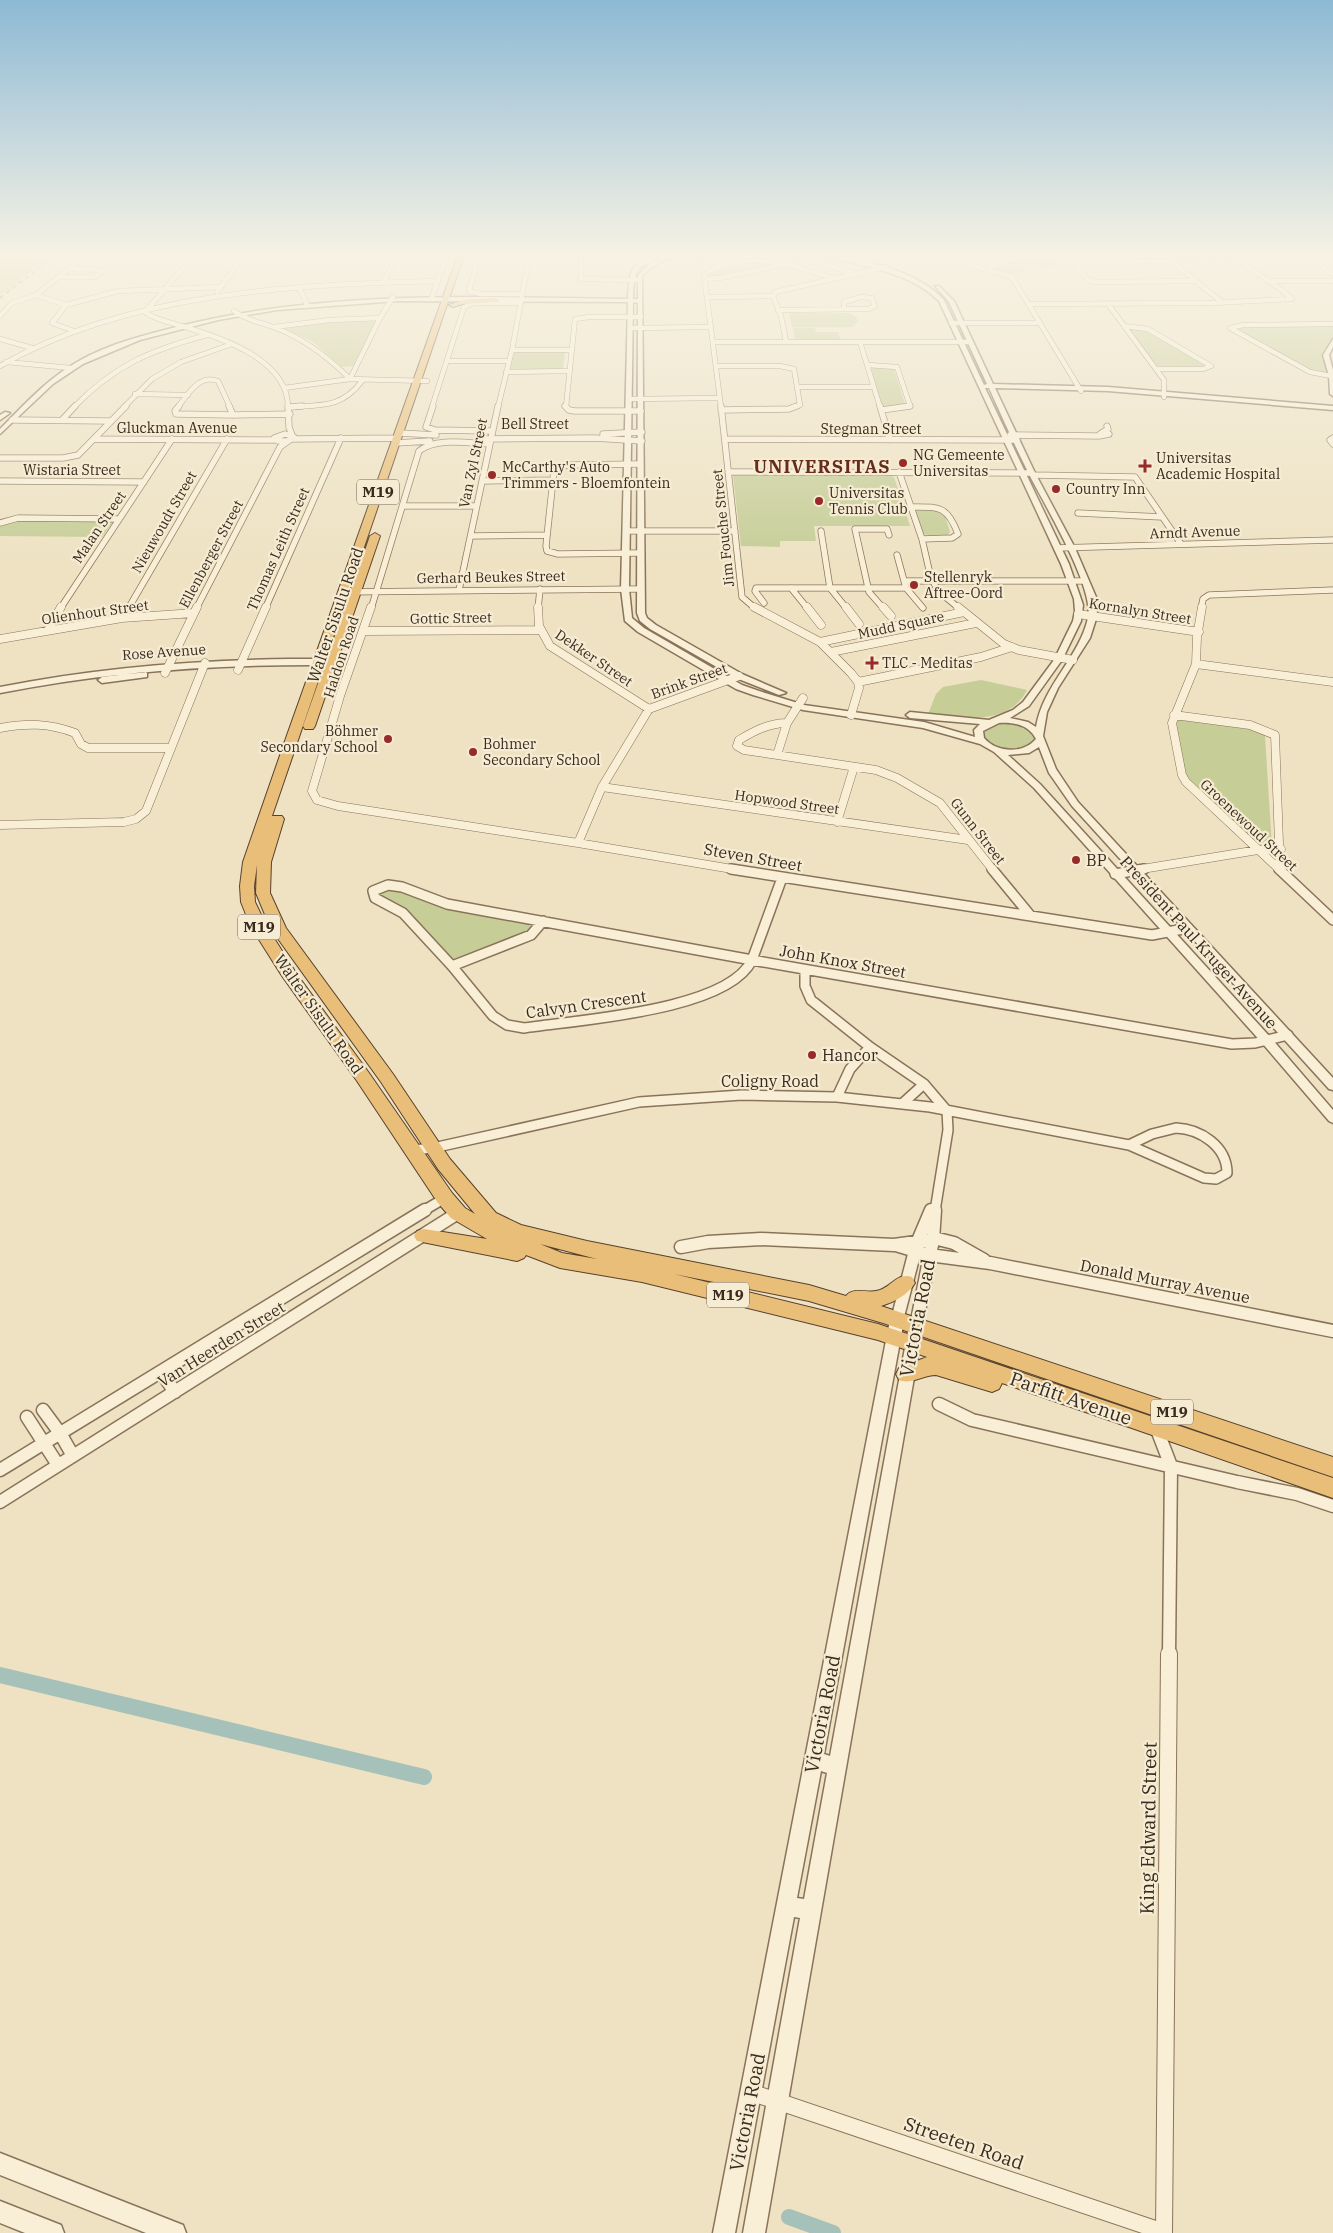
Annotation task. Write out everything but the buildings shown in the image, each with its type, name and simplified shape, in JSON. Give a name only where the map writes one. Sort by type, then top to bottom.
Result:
[{"type":"highway","name":"Walter Sisulu Road","points":[[324,666],[329,631],[404,419],[422,386],[431,356]]},
{"type":"highway","points":[[404,419],[410,434]]},
{"type":"highway","points":[[388,465],[400,465]]},
{"type":"highway","points":[[377,496],[389,495]]},
{"type":"highway","name":"Walter Sisulu Road","points":[[368,522],[379,525],[343,631],[324,666],[290,761],[256,867],[247,886],[248,902],[263,934],[299,989],[413,1150],[454,1203],[495,1235],[560,1260],[642,1274],[833,1320],[905,1332],[1010,1358]]},
{"type":"highway","points":[[358,550],[370,551]]},
{"type":"highway","points":[[329,631],[343,631]]},
{"type":"highway","name":"Walter Sisulu Road","points":[[256,867],[263,893],[279,929],[387,1078],[444,1164],[489,1218],[517,1231],[587,1249],[809,1293],[905,1332]]},
{"type":"highway","points":[[263,934],[279,929]]},
{"type":"highway","points":[[299,989],[316,981]]},
{"type":"highway","points":[[444,1164],[454,1203],[489,1218]]},
{"type":"highway","points":[[424,1236],[560,1260]]},
{"type":"highway","points":[[809,1293],[869,1301],[879,1300],[888,1297],[906,1283]]},
{"type":"highway","name":"Parfitt Avenue","points":[[905,1332],[1115,1413],[1333,1488]]},
{"type":"highway","name":"Parfitt Avenue","points":[[1010,1358],[1333,1467]]},
{"type":"highway","points":[[906,1374],[928,1366],[936,1366],[1078,1411],[1099,1416],[1115,1413]]},
{"type":"street","points":[[0,366],[17,356]]},
{"type":"street","points":[[49,375],[84,356]]},
{"type":"street","points":[[12,420],[71,368],[96,356]]},
{"type":"street","points":[[62,420],[96,386],[117,370],[148,356]]},
{"type":"street","points":[[0,458],[75,457],[135,394],[152,379],[174,366],[200,356]]},
{"type":"street","points":[[253,356],[272,370],[288,396],[290,407],[288,428],[291,438],[397,438],[410,434]]},
{"type":"street","points":[[325,356],[350,379]]},
{"type":"street","points":[[350,379],[362,356]]},
{"type":"street","points":[[449,356],[448,361],[509,361]]},
{"type":"street","name":"Van Zyl Street","points":[[459,590],[483,481],[490,437],[510,356]]},
{"type":"street","points":[[569,356],[565,392],[565,407],[567,409],[641,411]]},
{"type":"street","points":[[631,356],[625,589],[626,610],[630,622],[728,681],[756,693],[798,706],[950,720],[1007,720],[1028,726],[1040,738]]},
{"type":"street","points":[[640,356],[642,441],[639,553],[640,613],[643,619],[739,676],[780,692],[852,711],[924,725],[982,742],[996,750],[1016,752],[1025,751],[1038,745],[1043,712],[1054,688],[1086,638],[1093,616],[1092,597],[1071,548],[1034,476],[977,356]]},
{"type":"street","name":"Jim Fouche Street","points":[[715,356],[741,592],[745,601],[820,642],[858,682]]},
{"type":"street","points":[[865,356],[890,440]]},
{"type":"street","points":[[966,356],[1057,548],[1072,581],[1078,601],[1078,614],[1073,633],[1059,658],[1026,703],[1011,714],[992,721],[978,730],[977,735],[982,742]]},
{"type":"street","points":[[1060,356],[1080,389]]},
{"type":"street","points":[[1146,356],[1164,380],[1163,396]]},
{"type":"street","points":[[1156,369],[1204,368],[1211,366],[1194,356]]},
{"type":"street","points":[[1281,356],[1310,372],[1332,378]]},
{"type":"street","points":[[1326,356],[1332,378],[1333,394]]},
{"type":"street","name":"Bell Street","points":[[448,361],[426,425],[428,428],[490,437]]},
{"type":"street","points":[[631,361],[640,361]]},
{"type":"street","points":[[6,362],[71,368]]},
{"type":"street","points":[[868,365],[897,367],[910,406],[902,410],[882,410]]},
{"type":"street","points":[[716,366],[788,367],[795,370],[800,405],[796,408],[721,410]]},
{"type":"street","points":[[341,370],[356,369]]},
{"type":"street","points":[[506,372],[568,371]]},
{"type":"street","points":[[233,415],[217,379],[208,378],[200,380],[175,411],[176,414],[233,415],[290,414]]},
{"type":"street","points":[[284,388],[350,379],[422,386]]},
{"type":"street","points":[[290,407],[339,402],[349,398],[362,380]]},
{"type":"street","points":[[982,389],[1015,386],[1080,389],[1333,410]]},
{"type":"street","points":[[798,387],[873,387]]},
{"type":"street","points":[[992,387],[1080,389]]},
{"type":"street","points":[[135,394],[188,395]]},
{"type":"street","points":[[1163,396],[1309,406],[1326,406],[1333,403]]},
{"type":"street","points":[[630,399],[719,398]]},
{"type":"street","points":[[0,424],[29,404]]},
{"type":"street","points":[[1309,406],[1333,410]]},
{"type":"street","points":[[0,424],[10,410]]},
{"type":"street","points":[[0,424],[12,420],[110,421]]},
{"type":"street","name":"Stegman Street","points":[[725,439],[890,440],[1099,436],[1109,434],[1100,434],[1108,429],[1107,426]]},
{"type":"street","name":"Ellenberger Street","points":[[167,669],[278,440],[288,428]]},
{"type":"street","name":"Bell Street","points":[[410,434],[490,437],[642,432]]},
{"type":"street","name":"Bell Street","points":[[397,438],[410,434],[594,438],[642,441]]},
{"type":"street","name":"Haldon Road","points":[[314,798],[312,791],[340,696],[364,631],[421,448],[433,444],[490,437]]},
{"type":"street","name":"Gluckman Avenue","points":[[94,439],[260,438],[278,440],[291,438]]},
{"type":"street","name":"Ellenberger Street","points":[[278,440],[291,438]]},
{"type":"street","name":"Thomas Leith Street","points":[[240,666],[341,438]]},
{"type":"street","points":[[1333,438],[1330,440],[1333,444]]},
{"type":"street","name":"Malan Street","points":[[48,630],[51,622],[172,439]]},
{"type":"street","name":"Nieuwoudt Street","points":[[122,618],[228,439]]},
{"type":"street","points":[[639,553],[553,553],[546,548],[546,535],[553,471],[562,466],[640,464]]},
{"type":"street","points":[[728,472],[1020,472],[1034,476],[1136,478],[1181,544]]},
{"type":"street","points":[[899,472],[922,539],[933,582],[940,593],[998,641],[1012,647],[1073,660]]},
{"type":"street","points":[[1024,480],[1034,476]]},
{"type":"street","points":[[483,481],[553,480]]},
{"type":"street","name":"Wistaria Street","points":[[0,481],[144,482]]},
{"type":"street","points":[[403,506],[476,506]]},
{"type":"street","points":[[911,507],[939,507],[948,511],[958,534],[952,538],[922,539]]},
{"type":"street","points":[[1078,513],[1163,518]]},
{"type":"street","points":[[0,523],[18,518],[120,519]]},
{"type":"street","points":[[1082,520],[1163,518]]},
{"type":"street","points":[[889,535],[887,529],[855,529],[868,587],[891,616]]},
{"type":"street","points":[[627,531],[735,531]]},
{"type":"street","points":[[821,531],[830,588],[859,624]]},
{"type":"street","points":[[471,536],[546,535]]},
{"type":"street","name":"Arndt Avenue","points":[[1057,548],[1333,540]]},
{"type":"street","points":[[898,555],[905,584],[923,608]]},
{"type":"street","points":[[764,603],[757,596],[756,588],[868,587],[933,582],[1085,581]]},
{"type":"street","points":[[791,588],[821,625]]},
{"type":"street","name":"Dekker Street","points":[[540,589],[538,630],[540,636],[550,646],[649,709]]},
{"type":"street","name":"Gerhard Beukes Street","points":[[343,592],[640,589]]},
{"type":"street","points":[[1280,870],[1281,849],[1274,735],[1270,731],[1250,725],[1188,717],[1173,717],[1196,664],[1202,601],[1209,596],[1225,593],[1333,590]]},
{"type":"street","name":"Mudd Square","points":[[820,642],[964,612]]},
{"type":"street","name":"Olienhout Street","points":[[0,639],[122,618],[194,613]]},
{"type":"street","name":"Kornalyn Street","points":[[1078,614],[1198,632]]},
{"type":"street","name":"Mudd Square","points":[[831,652],[976,623]]},
{"type":"street","name":"Gottic Street","points":[[364,631],[538,630]]},
{"type":"street","points":[[852,711],[859,691],[858,682],[981,657],[1012,647]]},
{"type":"street","points":[[1196,664],[1333,682]]},
{"type":"street","name":"Rose Avenue","points":[[0,690],[71,676],[203,667],[324,666]]},
{"type":"street","points":[[0,825],[133,821],[146,811],[203,667]]},
{"type":"street","name":"Rose Avenue","points":[[0,699],[167,669]]},
{"type":"street","name":"Brink Street","points":[[578,843],[602,787],[649,709],[739,676]]},
{"type":"street","points":[[777,755],[786,723],[803,698]]},
{"type":"street","name":"Groenewoud Street","points":[[1173,717],[1172,726],[1184,779],[1333,920]]},
{"type":"street","points":[[0,728],[27,722],[43,724],[75,733],[82,744],[88,748],[170,748]]},
{"type":"street","name":"Gunn Street","points":[[786,723],[780,723],[746,735],[737,743],[739,748],[876,770],[897,778],[930,796],[940,802],[968,840],[1030,915]]},
{"type":"street","name":"President Paul Kruger Avenue","points":[[1040,738],[1051,769],[1064,791],[1333,1086]]},
{"type":"street","name":"President Paul Kruger Avenue","points":[[996,750],[1037,786],[1267,1041],[1333,1118]]},
{"type":"street","points":[[837,822],[854,767]]},
{"type":"street","name":"Hopwood Street","points":[[602,787],[968,840]]},
{"type":"street","name":"Steven Street","points":[[314,798],[323,803],[338,806],[578,843],[782,878],[1152,935],[1188,928]]},
{"type":"street","points":[[1082,838],[1103,835]]},
{"type":"street","points":[[1115,874],[1258,850],[1281,849]]},
{"type":"street","points":[[752,960],[782,878]]},
{"type":"street","name":"Calvyn Crescent","points":[[396,885],[387,885],[376,890],[373,894],[375,898],[403,912],[501,1023],[524,1028],[635,1013],[681,1003],[732,982],[746,971],[752,960]]},
{"type":"street","name":"John Knox Street","points":[[396,885],[445,904],[805,970],[1232,1044],[1245,1045],[1288,1035]]},
{"type":"street","points":[[452,966],[531,935],[543,922]]},
{"type":"street","points":[[805,970],[804,986],[810,1000],[870,1047],[924,1084],[947,1110]]},
{"type":"street","points":[[837,1097],[845,1076],[870,1047]]},
{"type":"street","points":[[903,1103],[924,1084]]},
{"type":"street","name":"Coligny Road","points":[[413,1150],[433,1148],[582,1113],[638,1102],[742,1095],[837,1097],[903,1103],[947,1110],[1129,1145],[1204,1178],[1216,1178],[1227,1174],[1225,1160],[1212,1140],[1189,1128],[1170,1128],[1129,1145]]},
{"type":"street","name":"Victoria Road","points":[[724,2233],[862,1506],[905,1332],[932,1240],[936,1199],[948,1130],[947,1110]]},
{"type":"street","name":"Victoria Road","points":[[754,2233],[906,1374],[906,1283],[918,1243],[936,1199]]},
{"type":"street","name":"Van Heerden Street","points":[[0,1502],[424,1236],[454,1203]]},
{"type":"street","name":"Van Heerden Street","points":[[0,1470],[162,1372],[454,1203]]},
{"type":"street","name":"Donald Murray Avenue","points":[[681,1247],[709,1241],[773,1237],[896,1245],[942,1239],[990,1263]]},
{"type":"street","points":[[880,1243],[918,1243]]},
{"type":"street","name":"Donald Murray Avenue","points":[[918,1243],[929,1255],[990,1263],[1333,1330]]},
{"type":"street","points":[[162,1372],[175,1392]]},
{"type":"street","points":[[939,1404],[972,1420],[1237,1482],[1297,1494],[1333,1506]]},
{"type":"street","points":[[43,1410],[60,1433],[73,1456]]},
{"type":"street","points":[[27,1417],[45,1442],[58,1465]]},
{"type":"street","name":"King Edward Street","points":[[1156,1427],[1171,1466],[1164,2232]]},
{"type":"street","points":[[862,1506],[883,1507]]},
{"type":"street","points":[[814,1760],[837,1767]]},
{"type":"street","points":[[786,1907],[812,1909]]},
{"type":"street","name":"Streeten Road","points":[[750,2092],[1164,2232]]},
{"type":"street","points":[[0,2164],[175,2233]]},
{"type":"street","points":[[0,2212],[53,2233]]},
{"type":"green space","points":[[329,356],[358,356],[353,366],[342,367]]},
{"type":"green space","points":[[511,356],[565,356],[563,367],[560,369],[508,368]]},
{"type":"green space","points":[[1147,356],[1191,356],[1206,365],[1206,367],[1155,366]]},
{"type":"green space","points":[[1283,356],[1324,356],[1327,373],[1322,376]]},
{"type":"green space","points":[[871,367],[894,369],[906,407],[882,408]]},
{"type":"green space","name":"Universitas Tennis Club","points":[[886,474],[894,477],[910,526],[814,526],[816,541],[780,541],[780,547],[741,546],[733,475]]},
{"type":"green space","points":[[927,508],[944,512],[950,532],[948,535],[933,536],[919,533],[913,510]]},
{"type":"green space","points":[[7,520],[113,522],[102,537],[0,536],[0,524]]},
{"type":"green space","points":[[981,680],[1027,690],[1019,702],[1009,710],[996,715],[969,718],[928,714],[936,694],[943,687]]},
{"type":"green space","points":[[1188,719],[1250,727],[1260,730],[1265,736],[1272,847],[1257,847],[1185,778],[1175,726],[1178,720]]},
{"type":"green space","points":[[997,722],[1024,726],[1034,736],[1033,743],[1029,747],[1015,750],[987,745],[979,731]]},
{"type":"green space","points":[[391,888],[525,921],[530,926],[529,932],[455,963],[448,959],[408,910],[376,898],[380,890]]},
{"type":"waterway","points":[[0,1675],[424,1777]]},
{"type":"waterway","points":[[789,2217],[833,2233]]},
{"type":"place","name":"NG Gemeente Universitas","points":[[903,463]]},
{"type":"place","name":"Universitas Academic Hospital","points":[[1145,466]]},
{"type":"place","name":"McCarthy's Auto Trimmers - Bloemfontein","points":[[492,475]]},
{"type":"place","name":"Country Inn","points":[[1056,489]]},
{"type":"place","name":"Universitas Tennis Club","points":[[819,501]]},
{"type":"place","name":"Stellenryk Aftree-Oord","points":[[914,585]]},
{"type":"place","name":"TLC - Meditas","points":[[872,663]]},
{"type":"place","name":"Böhmer Secondary School","points":[[388,739]]},
{"type":"place","name":"Bohmer Secondary School","points":[[473,752]]},
{"type":"place","name":"BP","points":[[1076,860]]},
{"type":"place","name":"Hancor","points":[[812,1055]]},
{"type":"district","name":"UNIVERSITAS","points":[[822,467]]}]
